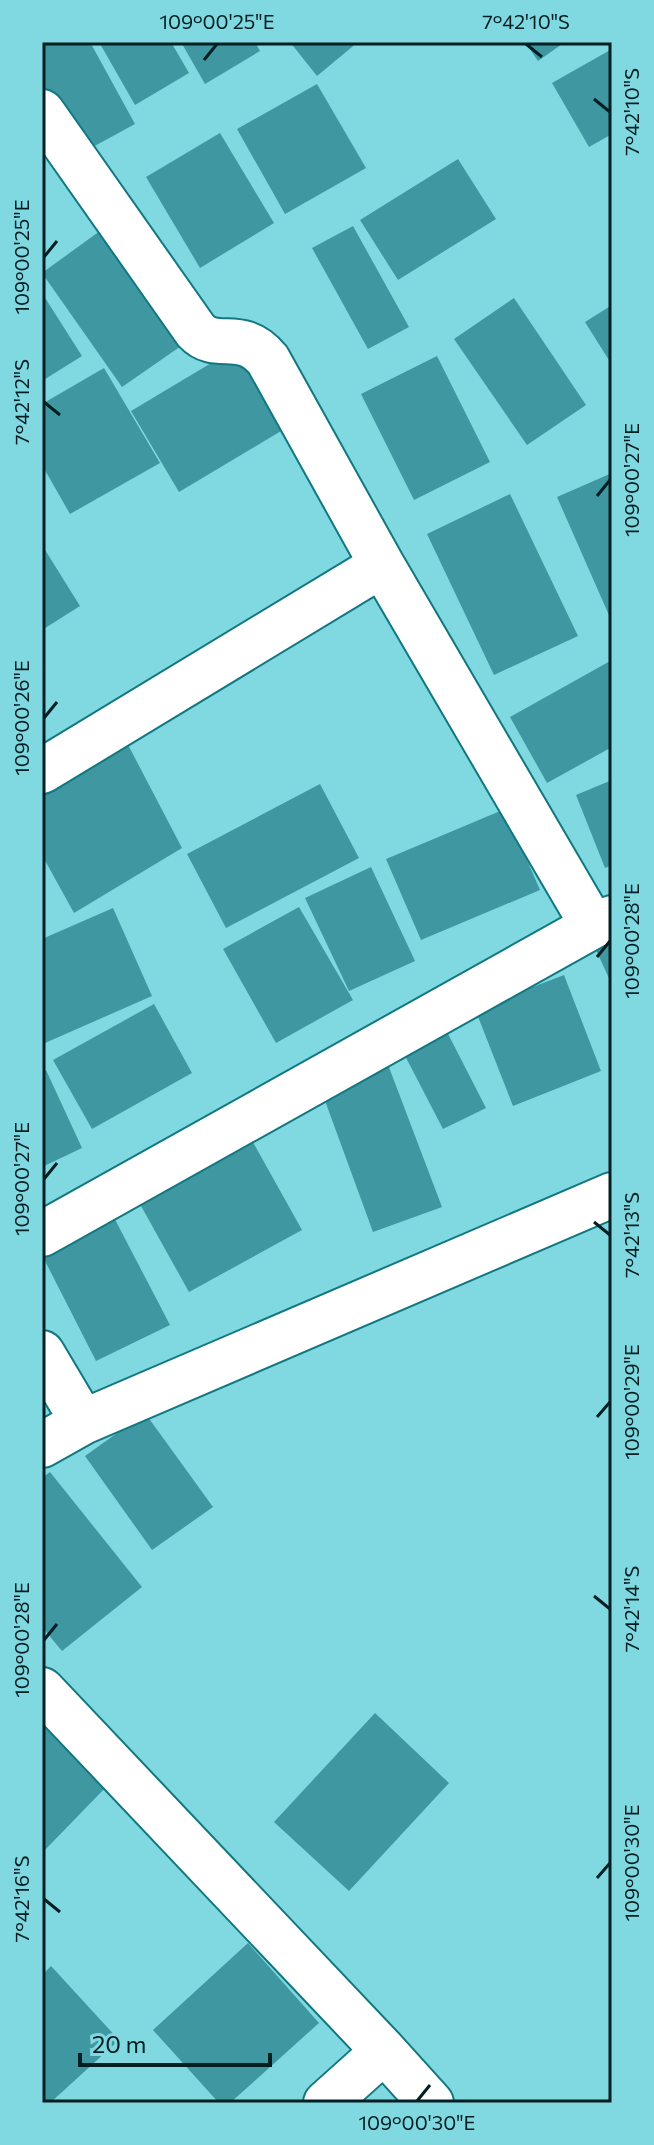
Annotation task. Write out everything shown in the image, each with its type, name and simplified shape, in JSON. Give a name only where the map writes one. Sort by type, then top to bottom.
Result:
[{"type":"street","points":[[42,112],[196,331],[207,339],[252,343],[268,360],[382,565],[602,922],[42,1234]]},
{"type":"street","points":[[42,771],[382,565]]},
{"type":"street","points":[[42,1445],[83,1422],[612,1195]]},
{"type":"street","points":[[42,1353],[83,1422]]},
{"type":"street","points":[[42,1690],[431,2103]]},
{"type":"street","points":[[326,2103],[384,2051]]},
{"type":"building","points":[[42,42],[90,42],[135,124],[80,154],[42,87]]},
{"type":"building","points":[[99,42],[171,42],[189,73],[135,105]]},
{"type":"building","points":[[181,42],[255,42],[260,51],[205,84]]},
{"type":"building","points":[[290,42],[358,42],[317,76]]},
{"type":"building","points":[[525,42],[565,42],[538,61]]},
{"type":"building","points":[[612,49],[612,134],[589,147],[552,83]]},
{"type":"building","points":[[317,84],[366,168],[285,214],[237,129]]},
{"type":"building","points":[[220,133],[274,223],[200,268],[146,177]]},
{"type":"building","points":[[458,159],[496,219],[398,280],[360,220]]},
{"type":"building","points":[[353,226],[409,327],[368,349],[312,248]]},
{"type":"building","points":[[104,228],[184,344],[122,387],[42,273]]},
{"type":"building","points":[[42,293],[82,356],[42,381]]},
{"type":"building","points":[[514,298],[586,405],[527,445],[454,339]]},
{"type":"building","points":[[612,305],[612,365],[585,322]]},
{"type":"building","points":[[238,347],[286,428],[179,492],[131,411]]},
{"type":"building","points":[[437,356],[490,462],[414,500],[361,394]]},
{"type":"building","points":[[104,368],[160,463],[70,514],[42,465],[42,404]]},
{"type":"building","points":[[612,473],[612,622],[557,497]]},
{"type":"building","points":[[510,494],[578,636],[494,675],[427,534]]},
{"type":"building","points":[[42,545],[80,606],[42,630]]},
{"type":"building","points":[[612,660],[612,747],[547,783],[510,717]]},
{"type":"building","points":[[125,739],[182,848],[74,913],[42,855],[42,789]]},
{"type":"building","points":[[612,780],[612,865],[605,868],[576,795]]},
{"type":"building","points":[[320,784],[359,858],[226,928],[187,854]]},
{"type":"building","points":[[505,809],[540,890],[421,940],[386,859]]},
{"type":"building","points":[[371,867],[415,961],[349,991],[305,898]]},
{"type":"building","points":[[299,907],[353,1000],[276,1043],[223,949]]},
{"type":"building","points":[[113,908],[152,996],[45,1043],[42,1035],[42,939]]},
{"type":"building","points":[[612,932],[612,985],[592,941]]},
{"type":"building","points":[[564,975],[601,1071],[513,1106],[475,1009]]},
{"type":"building","points":[[154,1004],[192,1073],[92,1129],[53,1060]]},
{"type":"building","points":[[444,1026],[486,1108],[443,1129],[401,1048]]},
{"type":"building","points":[[387,1062],[442,1207],[373,1232],[320,1087]]},
{"type":"building","points":[[46,1070],[82,1148],[42,1167],[42,1072]]},
{"type":"building","points":[[249,1135],[302,1230],[189,1292],[136,1197]]},
{"type":"building","points":[[108,1206],[170,1325],[96,1361],[42,1255]]},
{"type":"building","points":[[145,1413],[213,1507],[152,1550],[85,1456]]},
{"type":"building","points":[[50,1472],[142,1587],[62,1651],[42,1627],[42,1478]]},
{"type":"building","points":[[375,1713],[449,1783],[349,1891],[274,1822]]},
{"type":"building","points":[[42,1720],[108,1785],[42,1853]]},
{"type":"building","points":[[248,1943],[319,2023],[230,2103],[219,2103],[153,2030]]},
{"type":"building","points":[[51,1966],[119,2040],[50,2103],[42,2103],[42,1975]]}]
